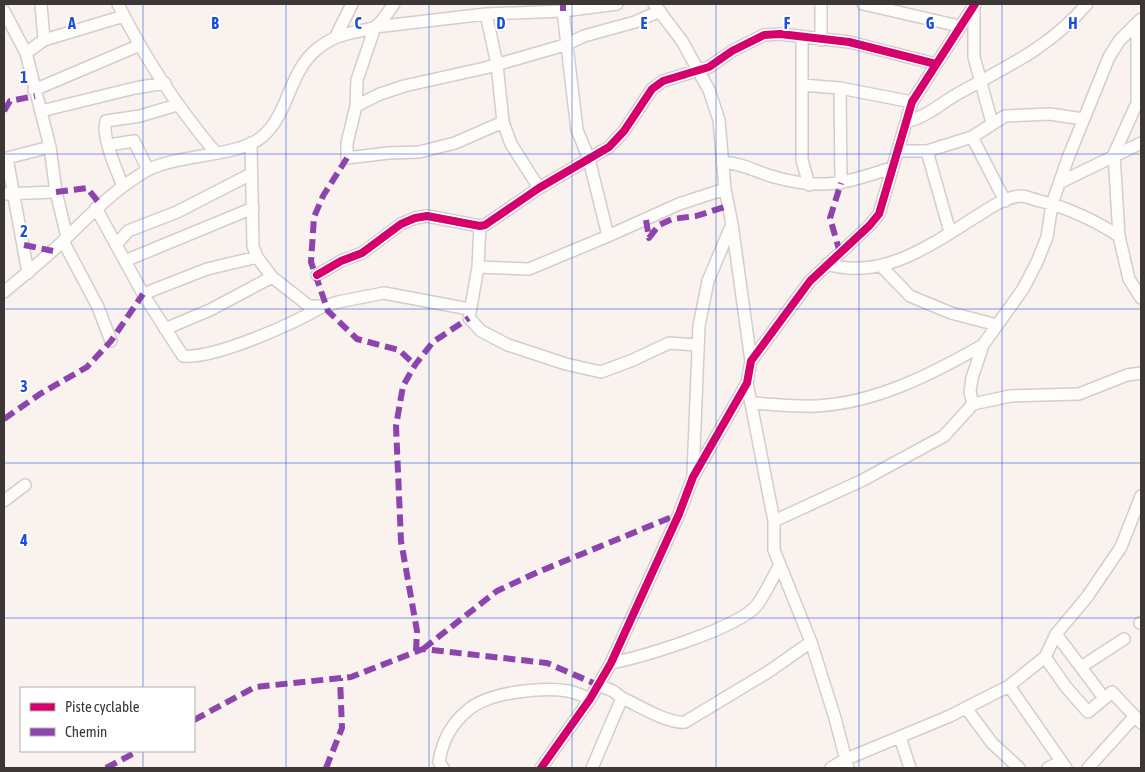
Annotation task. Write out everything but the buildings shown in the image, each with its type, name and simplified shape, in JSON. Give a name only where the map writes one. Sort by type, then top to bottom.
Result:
[{"type":"street","points":[[41,4],[44,40]]},
{"type":"street","points":[[118,4],[140,45],[177,105],[216,153]]},
{"type":"street","points":[[336,36],[352,4]]},
{"type":"street","points":[[394,4],[375,27],[357,80],[356,106],[347,143],[347,158],[388,153],[419,152],[455,143],[502,122]]},
{"type":"street","points":[[4,292],[28,273],[96,208],[123,186],[148,170],[161,164],[216,153],[251,143],[262,137],[284,108],[298,74],[314,51],[336,36],[375,27],[486,14],[563,12],[617,4]]},
{"type":"street","points":[[821,4],[821,40]]},
{"type":"street","points":[[863,4],[959,26]]},
{"type":"street","points":[[751,361],[810,280],[879,214],[912,102],[974,4]]},
{"type":"street","points":[[974,4],[974,57],[979,83],[992,123]]},
{"type":"street","points":[[906,122],[928,114],[1052,39],[1068,26],[1087,4]]},
{"type":"street","points":[[356,106],[380,94],[404,86],[497,64],[565,45],[584,36],[635,22],[657,7],[682,41],[709,90],[719,120],[725,188],[732,224],[751,361],[747,384],[693,477],[679,514],[611,663],[590,699],[541,768]]},
{"type":"street","points":[[563,12],[565,45],[577,130],[589,159],[608,236]]},
{"type":"street","points":[[486,14],[497,64],[502,122],[511,144],[539,188]]},
{"type":"street","points":[[26,53],[44,40],[124,16]]},
{"type":"street","points":[[5,19],[26,53],[50,147],[65,239],[98,307],[111,341]]},
{"type":"street","points":[[973,404],[970,392],[972,378],[983,345],[1023,289],[1036,262],[1047,237],[1052,204],[1083,119],[1109,57],[1119,41],[1139,21]]},
{"type":"street","points":[[1139,21],[1137,103],[1114,154],[1119,236],[1129,279],[1141,298]]},
{"type":"street","points":[[316,275],[341,261],[362,254],[401,224],[416,218],[428,216],[480,226],[493,220],[539,188],[609,147],[624,131],[652,89],[663,81],[709,67],[732,51],[764,35],[802,36],[821,40],[849,42],[936,64]]},
{"type":"street","points":[[802,36],[802,160],[809,185]]},
{"type":"street","points":[[34,90],[140,45]]},
{"type":"street","points":[[41,111],[135,88],[165,83]]},
{"type":"street","points":[[802,85],[840,88],[912,102]]},
{"type":"street","points":[[840,88],[841,183]]},
{"type":"street","points":[[123,186],[105,131],[106,121],[140,116],[177,105]]},
{"type":"street","points":[[897,151],[927,151],[972,136],[1005,116],[1050,114],[1083,119]]},
{"type":"street","points":[[972,136],[1005,201]]},
{"type":"street","points":[[109,145],[134,141],[148,170]]},
{"type":"street","points":[[251,143],[252,233],[257,257],[272,277],[309,306],[321,307]]},
{"type":"street","points":[[1061,182],[1114,154],[1141,143]]},
{"type":"street","points":[[28,273],[9,194],[8,156],[50,147]]},
{"type":"street","points":[[927,151],[950,232]]},
{"type":"street","points":[[722,162],[745,165],[776,178],[809,185],[841,183],[891,168]]},
{"type":"street","points":[[117,244],[128,231],[177,212],[251,174]]},
{"type":"street","points":[[478,268],[529,268],[608,236],[679,204],[725,188]]},
{"type":"street","points":[[9,194],[56,192]]},
{"type":"street","points":[[827,264],[838,268],[882,267],[919,251],[995,204],[1022,196],[1052,204],[1092,219],[1119,236]]},
{"type":"street","points":[[96,208],[127,260],[143,294],[183,356],[195,356],[280,328],[321,307],[384,293],[469,309]]},
{"type":"street","points":[[127,260],[253,208]]},
{"type":"street","points":[[693,477],[697,345],[708,281],[732,224]]},
{"type":"street","points":[[480,226],[478,268],[468,318],[481,331],[508,345],[566,364],[601,372],[669,344],[697,345]]},
{"type":"street","points":[[143,294],[207,269],[257,257]]},
{"type":"street","points":[[882,267],[910,296],[951,313],[997,325]]},
{"type":"street","points":[[166,329],[210,310],[272,277]]},
{"type":"street","points":[[751,403],[815,406],[852,402],[896,388],[945,367],[983,345]]},
{"type":"street","points":[[774,521],[863,480],[944,436],[973,404],[1010,396],[1079,394],[1127,375],[1141,373]]},
{"type":"street","points":[[747,384],[774,521],[774,550],[811,642],[835,718],[846,764]]},
{"type":"street","points":[[4,501],[25,485]]},
{"type":"street","points":[[831,768],[846,764],[1009,686],[1045,656],[1056,634],[1087,597],[1118,553],[1141,496]]},
{"type":"street","points":[[611,663],[658,652],[740,619],[756,606],[780,565]]},
{"type":"street","points":[[1056,634],[1104,698]]},
{"type":"street","points":[[1081,667],[1124,638]]},
{"type":"street","points":[[598,685],[664,718],[679,723],[685,722],[768,672],[811,642]]},
{"type":"street","points":[[1045,656],[1066,687],[1088,712],[1113,692],[1138,720],[1088,768]]},
{"type":"street","points":[[1009,686],[1063,765],[1048,768]]},
{"type":"street","points":[[443,768],[440,762],[444,738],[468,710],[478,704],[510,693],[552,689],[570,691],[590,699]]},
{"type":"street","points":[[592,768],[622,698]]},
{"type":"street","points":[[966,708],[992,743],[1019,768]]},
{"type":"street","points":[[900,737],[910,768]]},
{"type":"marked path","points":[[563,4],[563,11]]},
{"type":"marked path","points":[[4,111],[10,101],[35,96]]},
{"type":"marked path","points":[[347,158],[323,196],[314,217],[311,262],[328,311],[357,339],[399,350],[415,365]]},
{"type":"marked path","points":[[840,253],[830,218],[841,183]]},
{"type":"marked path","points":[[56,192],[87,188],[100,204]]},
{"type":"marked path","points":[[646,220],[649,238],[659,225],[672,219],[696,216],[728,206]]},
{"type":"marked path","points":[[24,245],[53,251]]},
{"type":"marked path","points":[[4,419],[40,394],[87,367],[111,341],[143,294]]},
{"type":"marked path","points":[[416,651],[417,631],[401,541],[396,426],[403,386],[415,365],[433,342],[469,318]]},
{"type":"marked path","points":[[423,649],[497,591],[538,572],[679,514]]},
{"type":"marked path","points":[[195,719],[255,687],[351,677],[423,649],[547,663],[598,685]]},
{"type":"marked path","points":[[326,768],[342,728],[340,678]]},
{"type":"marked path","points":[[106,768],[136,752]]},
{"type":"cycle path","points":[[541,768],[590,699],[611,663],[679,514],[693,477],[747,383],[751,361],[810,281],[869,226],[879,214],[912,102],[975,4]]},
{"type":"cycle path","points":[[317,275],[341,261],[362,253],[401,224],[415,218],[427,216],[480,226],[485,225],[539,188],[609,147],[624,131],[652,89],[663,81],[709,67],[732,51],[764,35],[780,34],[849,42],[936,64]]}]
